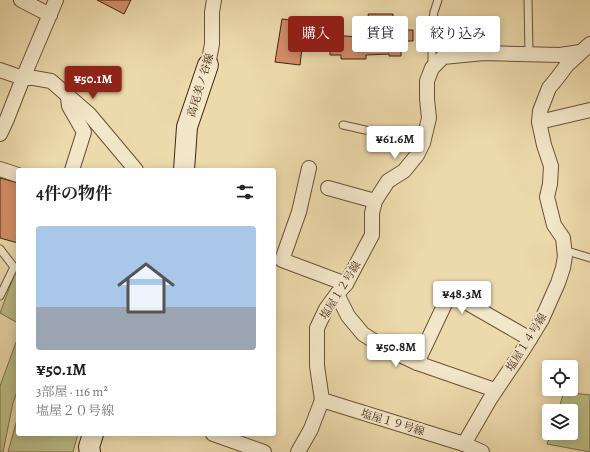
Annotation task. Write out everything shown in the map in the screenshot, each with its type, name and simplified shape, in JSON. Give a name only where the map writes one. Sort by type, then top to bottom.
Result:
[{"type":"street","points":[[21,0],[50,15]]},
{"type":"street","points":[[0,134],[56,0]]},
{"type":"street","name":"高尾美ノ谷線","points":[[184,168],[187,127],[208,65],[212,44],[212,12],[214,0]]},
{"type":"street","points":[[432,68],[442,57],[484,53],[560,55],[585,48]]},
{"type":"street","name":"塩屋１４号線","points":[[464,444],[495,390],[542,319],[563,268],[565,256],[562,238],[554,225],[546,197],[550,184],[550,166],[539,122],[540,111],[549,88],[567,64],[585,48]]},
{"type":"street","name":"塩屋１２号線","points":[[322,400],[317,366],[317,328],[326,309],[342,289],[372,235],[372,213],[375,200],[388,181],[404,171],[417,155],[423,143],[429,118],[427,81],[432,68]]},
{"type":"street","points":[[0,70],[23,78],[51,81],[89,114],[134,168]]},
{"type":"street","points":[[68,96],[69,106],[84,132],[73,168]]},
{"type":"street","points":[[539,122],[590,110]]},
{"type":"street","points":[[309,168],[298,212],[282,260],[342,289],[348,316],[363,334],[385,348],[417,363],[495,390]]},
{"type":"street","points":[[0,169],[16,174]]},
{"type":"street","points":[[328,188],[375,200]]},
{"type":"street","points":[[417,363],[450,293],[530,339]]},
{"type":"street","points":[[298,452],[311,429],[322,400]]},
{"type":"street","name":"塩屋１９号線","points":[[322,400],[464,444]]},
{"type":"street","points":[[90,452],[89,447],[92,436]]},
{"type":"street","points":[[219,436],[264,452]]},
{"type":"street","points":[[464,444],[482,452]]},
{"type":"lane","points":[[432,68],[432,24],[438,0]]},
{"type":"lane","points":[[528,0],[529,54]]},
{"type":"lane","points":[[343,125],[423,143]]},
{"type":"lane","points":[[0,249],[14,267],[0,296]]},
{"type":"lane","points":[[564,250],[590,258]]},
{"type":"green space","points":[[16,273],[16,322],[0,313]]},
{"type":"green space","points":[[16,342],[16,395],[3,452],[0,452],[0,386]]},
{"type":"green space","points":[[578,394],[590,395],[590,452],[547,444],[548,440],[578,440],[578,404],[560,404],[563,396],[578,396]]},
{"type":"green space","points":[[16,423],[16,436],[77,436],[73,452],[8,452]]},
{"type":"building","points":[[97,0],[131,0],[124,14]]},
{"type":"building","points":[[368,14],[393,14],[393,16],[368,16]]},
{"type":"building","points":[[282,19],[288,20],[288,52],[302,52],[300,65],[275,62]]},
{"type":"building","points":[[408,30],[413,30],[413,41],[408,41]]},
{"type":"building","points":[[344,36],[352,36],[352,52],[401,52],[401,56],[389,56],[389,54],[366,55],[366,59],[341,59],[341,55],[330,55],[330,52],[344,52]]},
{"type":"building","points":[[0,178],[16,182],[16,242],[0,238]]}]
